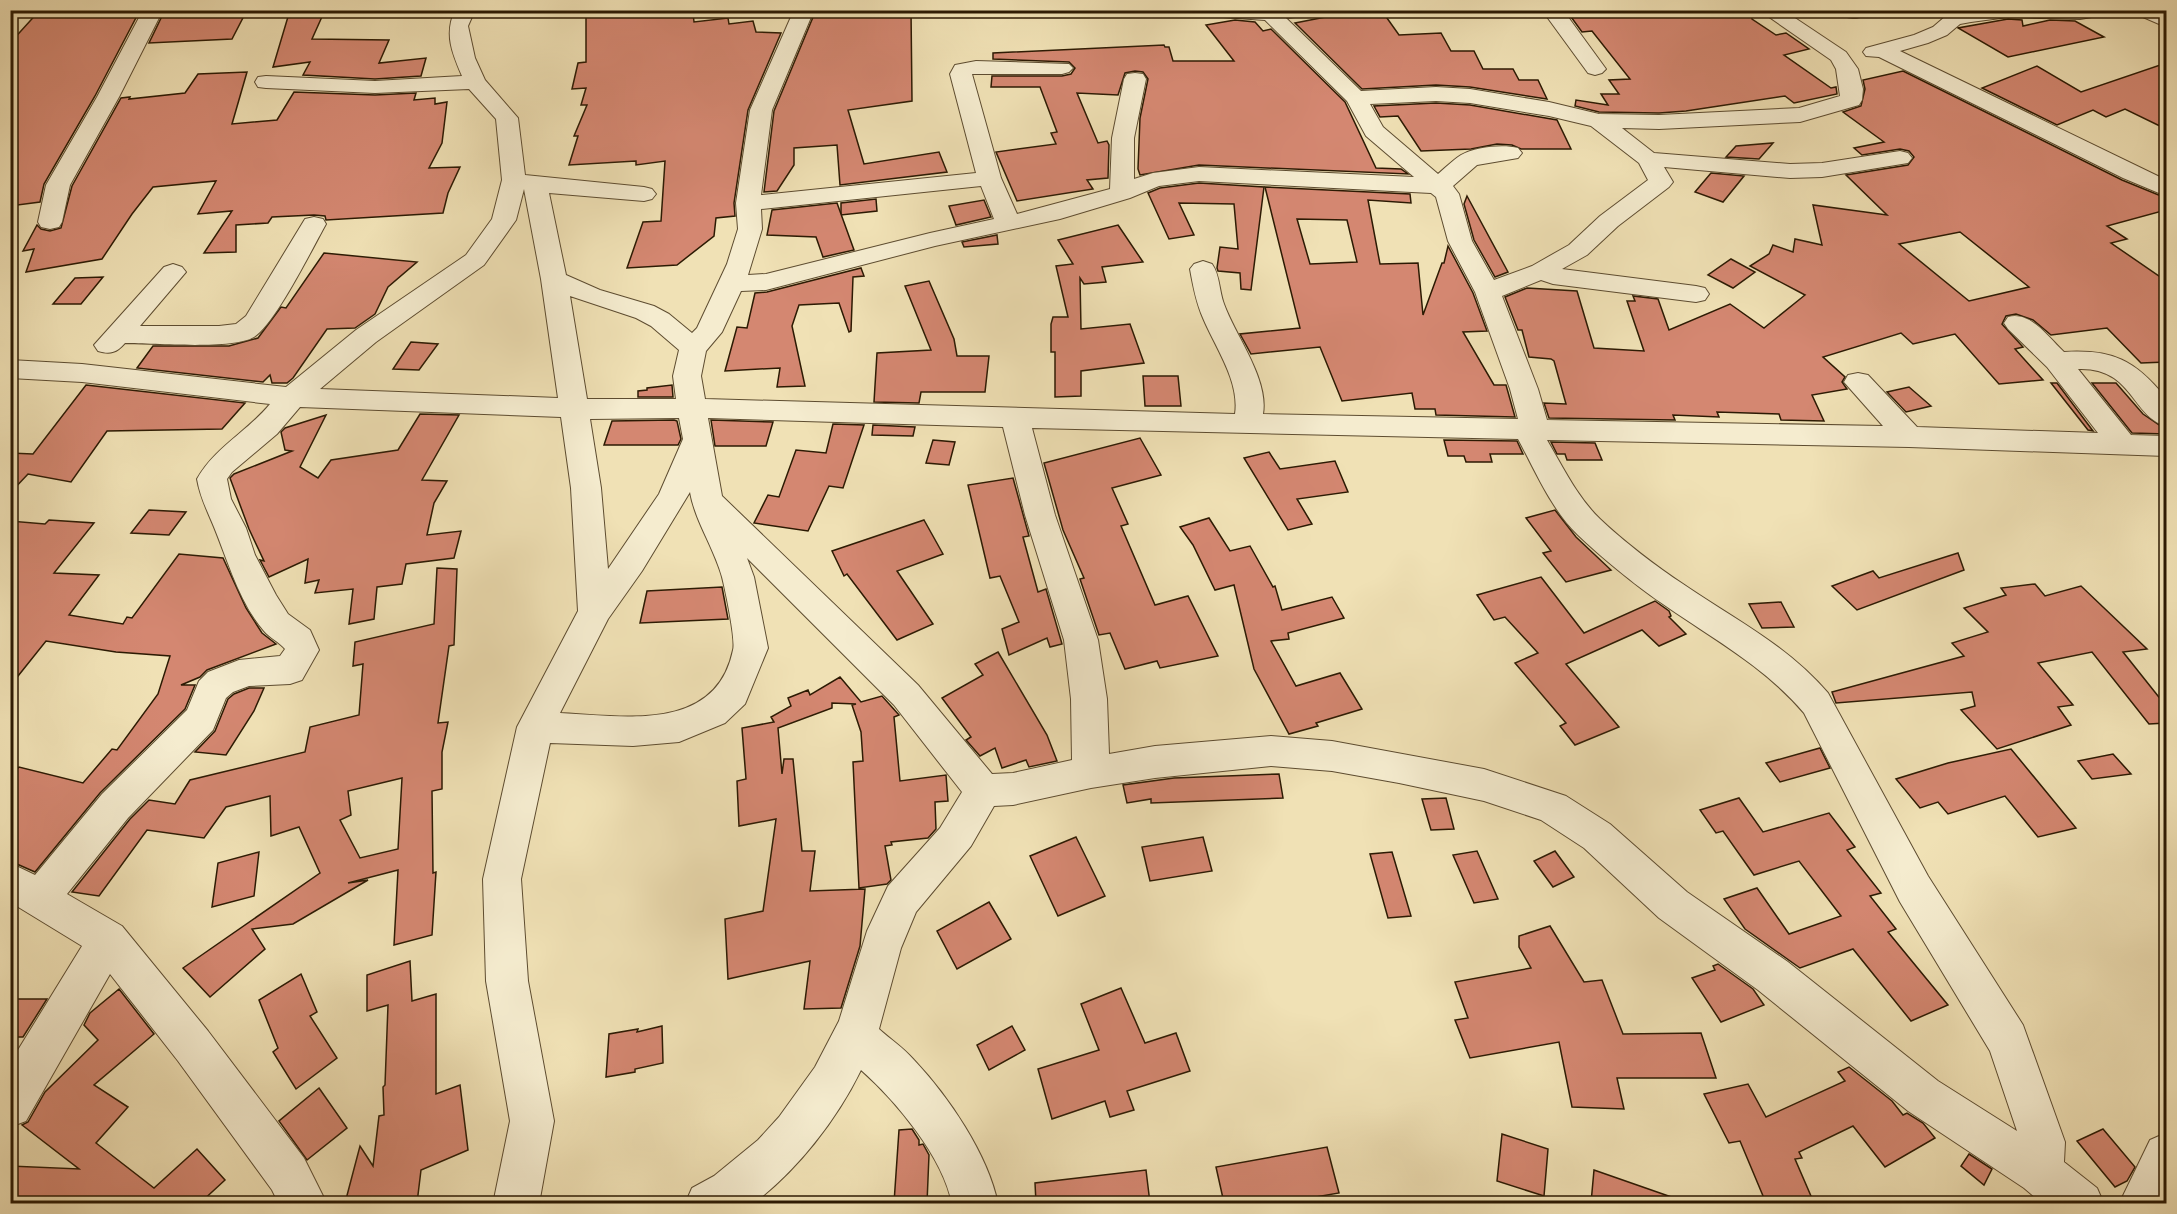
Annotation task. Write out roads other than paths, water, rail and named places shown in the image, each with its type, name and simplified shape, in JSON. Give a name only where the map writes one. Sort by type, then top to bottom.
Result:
[{"type":"street","points":[[50,222],[58,185],[108,97],[153,10]]},
{"type":"street","points":[[465,10],[458,26],[459,37],[475,82],[507,118],[554,279],[586,489],[595,611]]},
{"type":"street","points":[[536,727],[633,731],[679,726],[713,712],[733,694],[751,648],[738,577],[707,500],[687,376],[693,348],[709,332],[733,283],[750,229],[748,203],[761,110],[781,67],[799,17],[804,10]]},
{"type":"street","points":[[1209,10],[1267,12],[1314,10]]},
{"type":"street","points":[[1552,10],[1595,69]]},
{"type":"street","points":[[1356,98],[1436,94],[1470,96],[1549,109],[1599,121],[1659,122],[1800,115],[1851,100],[1852,89],[1847,69],[1839,56],[1769,10]]},
{"type":"street","points":[[1839,56],[1883,51],[1921,39],[1940,31],[1954,20],[1971,16],[2008,11],[2080,13],[2102,10]]},
{"type":"street","points":[[2143,10],[2166,21]]},
{"type":"street","points":[[1267,12],[1356,98],[1374,130],[1446,194],[1460,242],[1488,291],[1524,389],[1531,430],[1565,498],[1589,527],[1669,592],[1773,660],[1797,681],[1816,703],[1914,889],[2008,1040],[2043,1142],[2040,1172]]},
{"type":"street","points":[[1883,51],[2166,189]]},
{"type":"street","points":[[1009,224],[989,178],[961,74],[963,70],[976,67],[1062,68]]},
{"type":"street","points":[[1122,193],[1123,138],[1135,79]]},
{"type":"street","points":[[266,82],[375,87],[475,82]]},
{"type":"street","points":[[1488,291],[1541,271],[1578,250],[1609,221],[1661,182],[1648,159],[1599,121]]},
{"type":"street","points":[[733,283],[766,282],[930,240],[1009,224],[1122,193],[1153,180],[1199,174],[1439,186],[1469,160],[1510,153]]},
{"type":"street","points":[[1648,159],[1790,171],[1822,170],[1900,158]]},
{"type":"street","points":[[748,203],[891,190],[989,178]]},
{"type":"street","points":[[525,182],[644,194]]},
{"type":"street","points":[[304,1203],[288,1174],[261,1137],[193,1046],[108,940],[25,890],[115,806],[200,720],[209,705],[213,690],[231,675],[290,670],[302,650],[298,639],[276,623],[263,603],[239,555],[230,528],[216,500],[213,479],[221,465],[267,427],[291,397],[366,336],[475,260],[504,220],[525,182]]},
{"type":"street","points":[[118,334],[219,335],[243,332],[256,322],[314,225]]},
{"type":"street","points":[[1203,268],[1211,306],[1245,384],[1250,414],[1247,424]]},
{"type":"street","points":[[1541,271],[1553,276],[1696,294]]},
{"type":"street","points":[[82,373],[173,272]]},
{"type":"street","points":[[554,279],[591,297],[645,312],[660,320],[693,348]]},
{"type":"street","points":[[2017,322],[2057,361],[2122,444]]},
{"type":"street","points":[[2057,361],[2095,360],[2111,364],[2131,377],[2166,416]]},
{"type":"street","points":[[10,369],[82,373],[291,397],[617,410],[695,424],[1015,417],[1247,424],[1909,436],[2166,446]]},
{"type":"street","points":[[1858,382],[1909,436]]},
{"type":"street","points":[[1015,417],[1040,515],[1081,640],[1089,699],[1091,772]]},
{"type":"street","points":[[516,1203],[532,1121],[507,981],[502,879],[536,727],[595,611],[631,562],[673,497],[695,424]]},
{"type":"street","points":[[707,500],[906,695],[983,789]]},
{"type":"street","points":[[983,789],[1013,789],[1091,772],[1155,762],[1271,751],[1332,756],[1399,767],[1484,785],[1553,808],[1597,836],[1673,905],[1773,976],[1923,1096],[2040,1172],[2081,1203]]},
{"type":"street","points":[[708,1203],[722,1198],[744,1184],[769,1160],[808,1114],[837,1071],[854,1036],[888,930],[903,897],[954,840],[983,789]]},
{"type":"street","points":[[10,1105],[108,940]]},
{"type":"street","points":[[854,1036],[898,1074],[948,1139],[975,1203]]},
{"type":"street","points":[[2142,1203],[2166,1156]]}]
